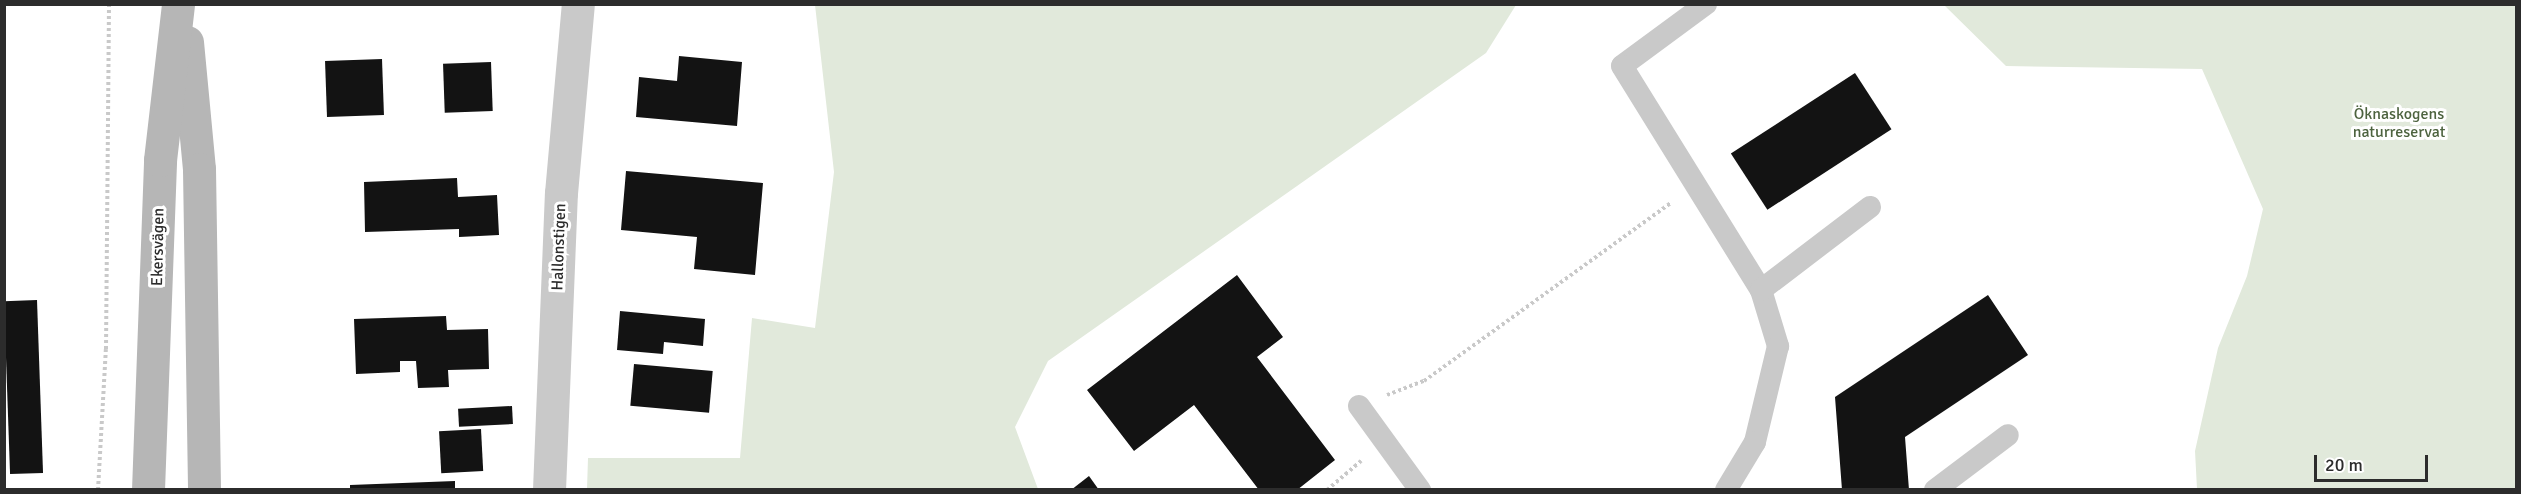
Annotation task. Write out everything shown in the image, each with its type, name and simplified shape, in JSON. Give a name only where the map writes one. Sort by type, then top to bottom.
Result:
[{"type":"main road","name":"Ekersvägen","points":[[148,489],[160,160],[178,4]]},
{"type":"main road","points":[[183,4],[199,169],[204,489]]},
{"type":"street","name":"Hallonstigen","points":[[549,489],[561,193],[578,4]]},
{"type":"lane","points":[[1706,4],[1622,66],[1761,290],[1778,346],[1755,442],[1726,489]]},
{"type":"lane","points":[[1761,290],[1870,207]]},
{"type":"lane","points":[[1359,406],[1420,489]]},
{"type":"lane","points":[[1935,489],[2008,435]]},
{"type":"path","points":[[98,489],[106,349],[109,4]]},
{"type":"path","points":[[1359,406],[1424,381],[1696,184]]},
{"type":"path","points":[[1327,489],[1357,469],[1378,432]]},
{"type":"green space","points":[[815,4],[1516,5],[1486,53],[1048,361],[1015,427],[1038,489],[587,489],[588,458],[740,458],[752,318],[815,328],[834,172]]},
{"type":"green space","name":"Öknaskogens naturreservat","points":[[1944,5],[2516,5],[2516,489],[2197,489],[2195,451],[2218,348],[2247,276],[2263,209],[2202,69],[2006,66]]},
{"type":"building","points":[[679,56],[742,62],[737,126],[636,117],[639,77],[677,81]]},
{"type":"building","points":[[382,59],[384,115],[327,117],[325,61]]},
{"type":"building","points":[[491,62],[493,111],[445,113],[443,64]]},
{"type":"building","points":[[1855,73],[1891,129],[1767,210],[1731,154]]},
{"type":"building","points":[[626,171],[763,183],[755,275],[694,269],[697,237],[621,230]]},
{"type":"building","points":[[457,178],[458,197],[497,195],[499,235],[459,237],[459,229],[365,232],[364,182]]},
{"type":"building","points":[[1237,275],[1283,337],[1257,357],[1335,460],[1297,490],[1259,490],[1194,405],[1134,451],[1087,390]]},
{"type":"building","points":[[1988,295],[2028,355],[1905,437],[1909,490],[1842,490],[1835,397]]},
{"type":"building","points":[[37,300],[43,473],[10,474],[4,301]]},
{"type":"building","points":[[620,311],[705,319],[703,346],[664,342],[663,354],[617,350]]},
{"type":"building","points":[[446,316],[447,330],[488,329],[489,369],[448,370],[449,387],[418,388],[416,361],[400,361],[400,372],[356,374],[354,319]]},
{"type":"building","points":[[634,364],[713,371],[709,413],[630,406]]},
{"type":"building","points":[[512,406],[513,424],[459,427],[458,409]]},
{"type":"building","points":[[481,429],[483,471],[441,473],[439,431]]},
{"type":"building","points":[[1089,476],[1099,490],[1071,490]]},
{"type":"building","points":[[455,481],[455,490],[350,490],[350,485]]}]
